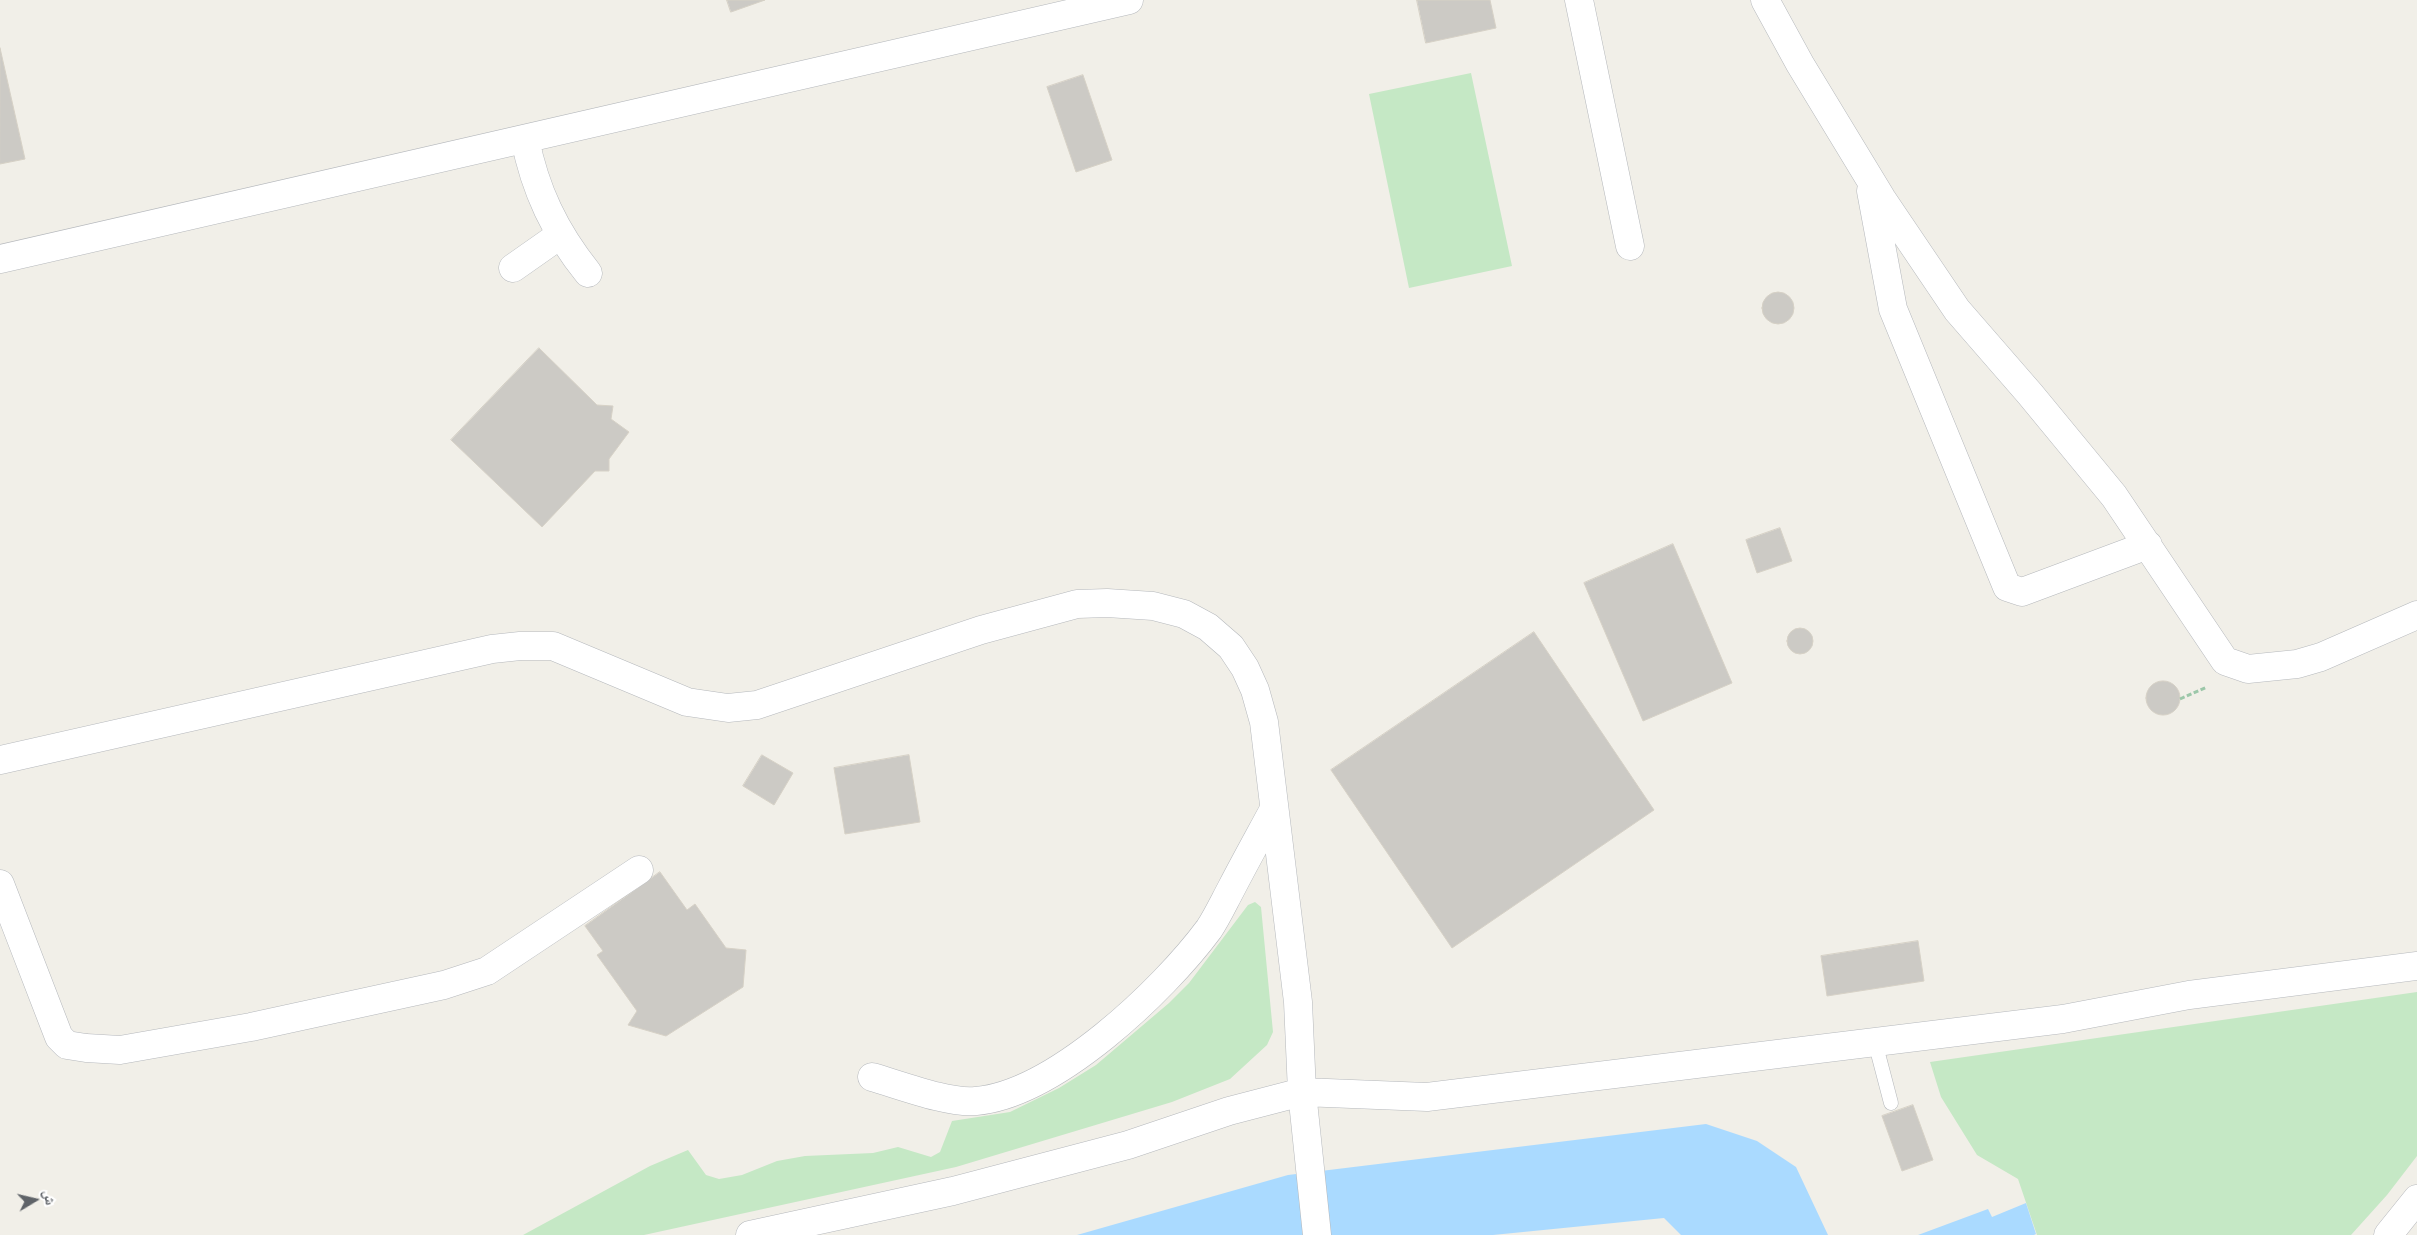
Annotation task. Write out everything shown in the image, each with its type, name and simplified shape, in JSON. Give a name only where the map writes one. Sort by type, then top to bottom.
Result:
[{"type":"street","points":[[0,260],[1129,0]]},
{"type":"street","points":[[1579,0],[1630,246]]},
{"type":"street","points":[[1765,0],[1800,64],[1868,177],[1957,310],[2030,394],[2114,496],[2225,661],[2248,669],[2297,664],[2321,657],[2417,616]]},
{"type":"street","points":[[525,139],[538,189],[560,236],[588,273]]},
{"type":"street","points":[[1868,177],[1893,309],[2007,586],[2022,592],[2148,545]]},
{"type":"street","points":[[513,268],[560,236]]},
{"type":"street","points":[[0,760],[492,649],[520,646],[553,646],[687,702],[728,708],[758,705],[981,630],[1077,604],[1107,603],[1153,606],[1184,614],[1208,627],[1231,647],[1245,668],[1255,690],[1264,722],[1298,1002],[1302,1092],[1317,1235]]},
{"type":"street","points":[[872,1077],[956,1100],[974,1102],[997,1098],[1036,1082],[1101,1041],[1176,969],[1210,928],[1274,809]]},
{"type":"street","points":[[0,884],[59,1037],[67,1045],[120,1050],[251,1027],[444,986],[487,971],[639,870]]},
{"type":"street","points":[[750,1235],[962,1188],[1128,1145],[1229,1111],[1302,1092],[1427,1097],[2063,1019],[2189,995],[2417,966]]},
{"type":"street","points":[[2388,1235],[2417,1199]]},
{"type":"lane","points":[[1875,1042],[1891,1102]]},
{"type":"green space","points":[[1471,73],[1512,266],[1409,288],[1369,94]]},
{"type":"green space","points":[[1255,902],[1261,907],[1273,1032],[1267,1045],[1230,1079],[1172,1102],[956,1167],[644,1235],[523,1235],[650,1166],[688,1150],[706,1175],[719,1179],[742,1175],[777,1161],[805,1156],[873,1153],[898,1147],[931,1157],[940,1152],[952,1121],[1010,1112],[1059,1088],[1096,1065],[1169,1003],[1189,983],[1248,905]]},
{"type":"green space","points":[[2417,992],[2417,1156],[2387,1195],[2351,1235],[2037,1235],[2018,1179],[1977,1155],[1941,1097],[1930,1062]]},
{"type":"water","points":[[1706,1124],[1757,1141],[1796,1167],[1828,1235],[1681,1235],[1664,1218],[1493,1235],[1077,1235],[1288,1175]]},
{"type":"water","points":[[2026,1203],[2036,1234],[2034,1235],[1918,1235],[1988,1209],[1992,1217]]},
{"type":"building","points":[[727,0],[765,0],[731,12]]},
{"type":"building","points":[[1417,0],[1490,0],[1496,28],[1426,43]]},
{"type":"building","points":[[0,48],[25,159],[0,164]]},
{"type":"building","points":[[1083,75],[1112,160],[1076,172],[1047,87]]},
{"type":"building","points":[[1778,292],[1790,296],[1794,308],[1790,320],[1778,324],[1766,320],[1762,308],[1766,296]]},
{"type":"building","points":[[539,348],[597,405],[613,406],[611,419],[629,432],[609,459],[609,471],[595,471],[542,527],[451,440]]},
{"type":"building","points":[[1780,528],[1792,561],[1757,573],[1746,540]]},
{"type":"building","points":[[1673,544],[1732,683],[1643,721],[1584,583]]},
{"type":"building","points":[[1800,628],[1809,632],[1813,641],[1809,650],[1800,654],[1791,650],[1787,641],[1791,632]]},
{"type":"building","points":[[1534,632],[1654,810],[1452,948],[1331,770]]},
{"type":"building","points":[[2163,681],[2170,682],[2175,686],[2179,691],[2179,705],[2175,710],[2170,714],[2163,715],[2156,714],[2151,710],[2147,705],[2146,698],[2147,691],[2151,686],[2156,682]]},
{"type":"building","points":[[762,755],[793,773],[774,805],[743,786]]},
{"type":"building","points":[[909,755],[920,822],[845,834],[834,768]]},
{"type":"building","points":[[660,872],[687,910],[695,904],[726,948],[746,950],[743,987],[666,1036],[628,1025],[637,1011],[597,955],[603,951],[585,926]]},
{"type":"building","points":[[1918,941],[1924,981],[1827,996],[1821,956]]},
{"type":"building","points":[[1913,1105],[1933,1160],[1902,1171],[1882,1116]]}]
